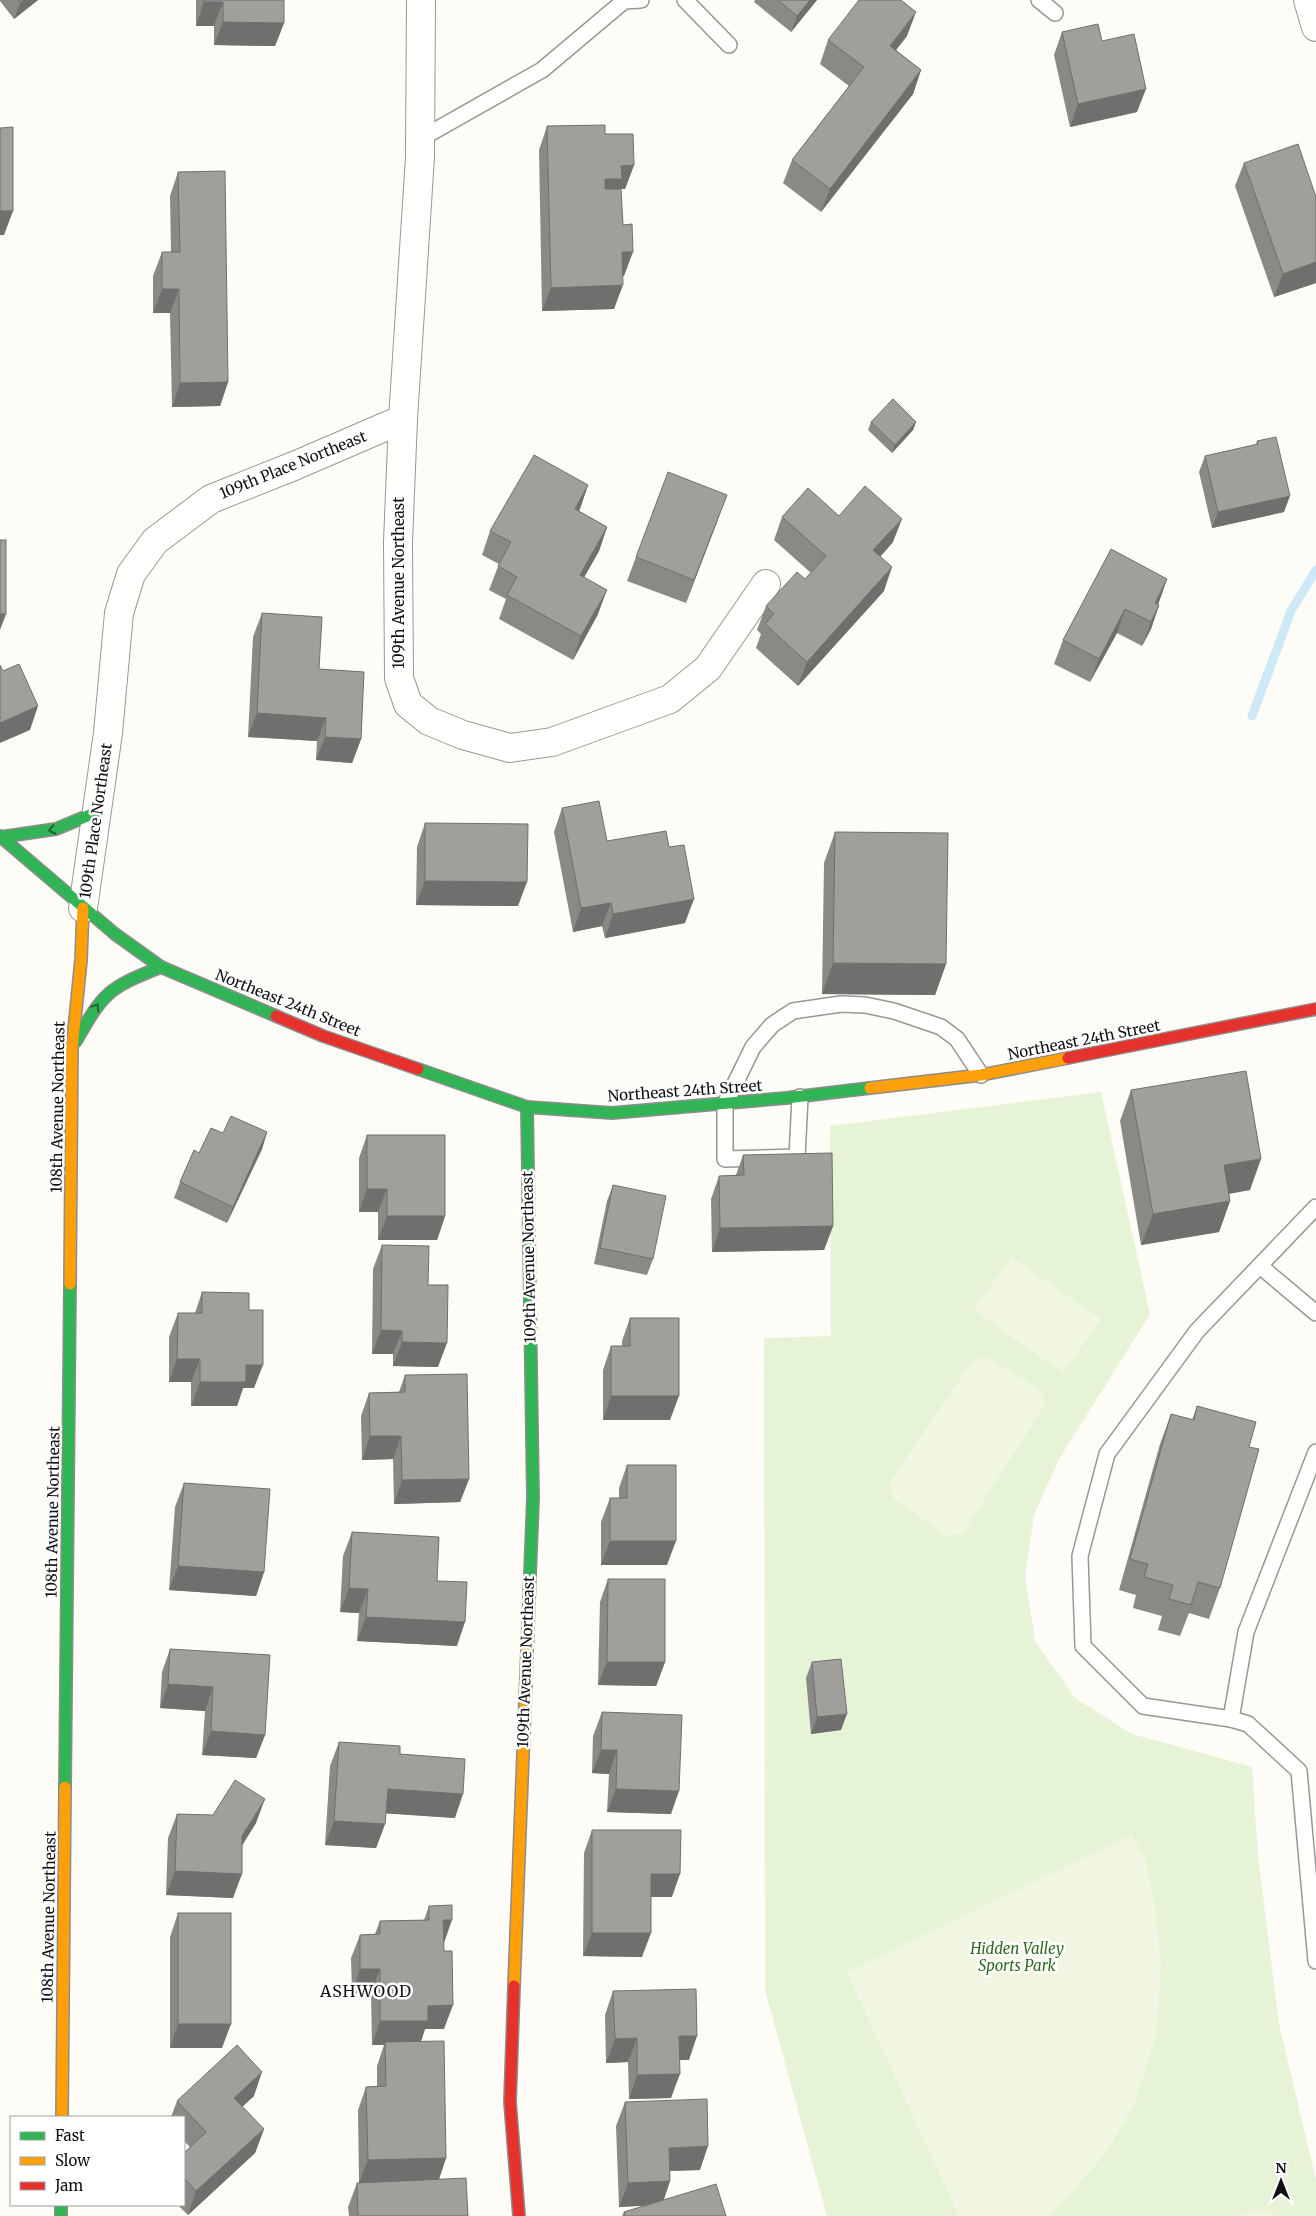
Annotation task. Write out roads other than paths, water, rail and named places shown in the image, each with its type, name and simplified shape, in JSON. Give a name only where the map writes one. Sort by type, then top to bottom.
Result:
[{"type":"main road","points":[[1,837],[56,829],[97,812]]},
{"type":"main road","name":"Northeast 24th Street","points":[[1,837],[83,908],[161,967],[323,1036],[527,1107],[612,1113],[800,1097],[981,1075],[1316,1009]]},
{"type":"main road","name":"108th Avenue Northeast","points":[[62,2116],[72,1049],[81,960],[83,908]]},
{"type":"main road","points":[[72,1049],[98,1003],[110,991],[161,967]]},
{"type":"main road","name":"109th Avenue Northeast","points":[[519,2216],[510,2102],[533,1498],[527,1107]]},
{"type":"street","points":[[403,419],[420,139],[421,0]]},
{"type":"street","points":[[1308,0],[1316,27]]},
{"type":"street","name":"109th Avenue Northeast","points":[[403,419],[398,542],[399,678],[408,704],[429,721],[463,735],[510,748],[552,742],[670,699],[708,668],[766,584]]},
{"type":"street","name":"109th Place Northeast","points":[[83,908],[108,733],[119,613],[131,574],[155,541],[212,499],[403,419]]},
{"type":"lane","points":[[420,139],[542,70],[624,1],[641,0]]},
{"type":"lane","points":[[685,0],[730,46]]},
{"type":"lane","points":[[1039,0],[1055,13]]},
{"type":"lane","points":[[800,1097],[797,1157],[725,1160],[725,1104],[753,1046],[772,1025],[793,1011],[841,1004],[865,1005],[894,1011],[941,1027],[958,1039],[981,1075]]},
{"type":"lane","points":[[1316,1208],[1197,1331],[1107,1454],[1080,1556],[1082,1646],[1143,1706],[1231,1719],[1248,1724],[1299,1771],[1316,1961]]},
{"type":"lane","points":[[1260,1266],[1316,1313]]},
{"type":"lane","points":[[1231,1719],[1246,1632],[1316,1452]]},
{"type":"waterway","points":[[1252,716],[1291,611],[1316,570]]},
{"type":"district","name":"ASHWOOD","points":[[366,1991]]},
{"type":"park label","name":"Hidden Valley Sports Park","points":[[1017,1958]]}]
